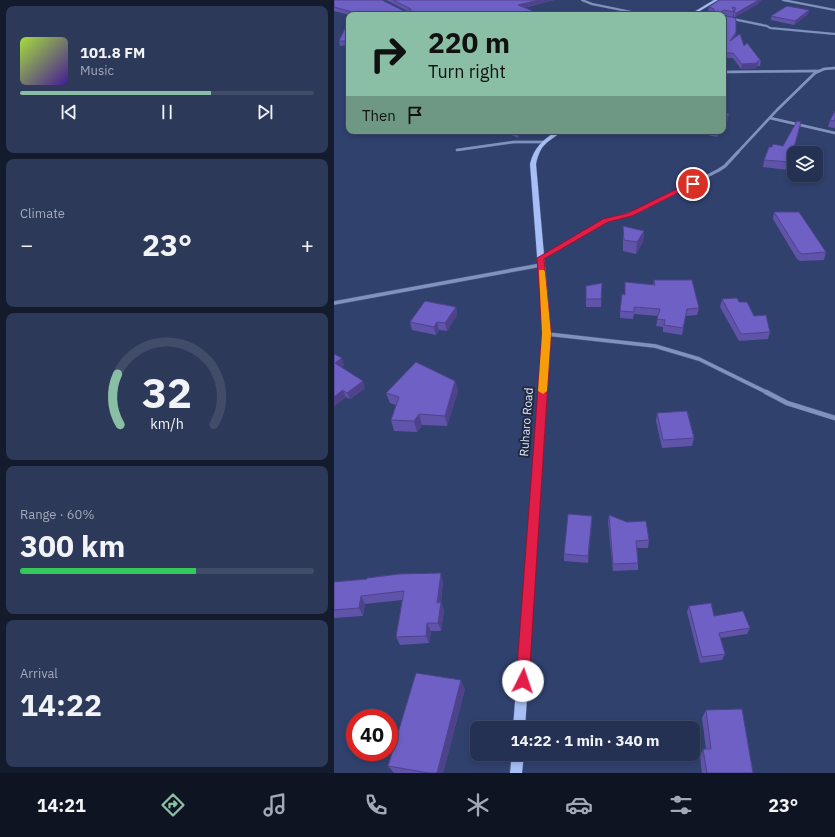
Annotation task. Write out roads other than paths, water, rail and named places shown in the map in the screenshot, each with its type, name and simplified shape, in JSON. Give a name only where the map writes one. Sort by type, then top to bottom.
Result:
[{"type":"street","points":[[582,0],[592,4],[631,12]]},
{"type":"street","points":[[696,12],[716,0]]},
{"type":"street","points":[[783,0],[835,10]]},
{"type":"street","points":[[726,18],[767,26],[770,28],[835,34]]},
{"type":"street","points":[[726,72],[819,71],[835,68]]},
{"type":"street","points":[[334,303],[540,262],[606,221],[641,210],[725,166],[770,118],[819,71]]},
{"type":"street","points":[[770,118],[835,133]]},
{"type":"street","name":"Ruharo Road","points":[[519,721],[547,334],[533,164],[535,152],[544,142],[556,134]]},
{"type":"street","points":[[457,150],[514,142],[544,142]]},
{"type":"street","points":[[547,334],[655,346],[699,359],[787,403],[835,418]]},
{"type":"street","points":[[516,773],[517,761]]}]
